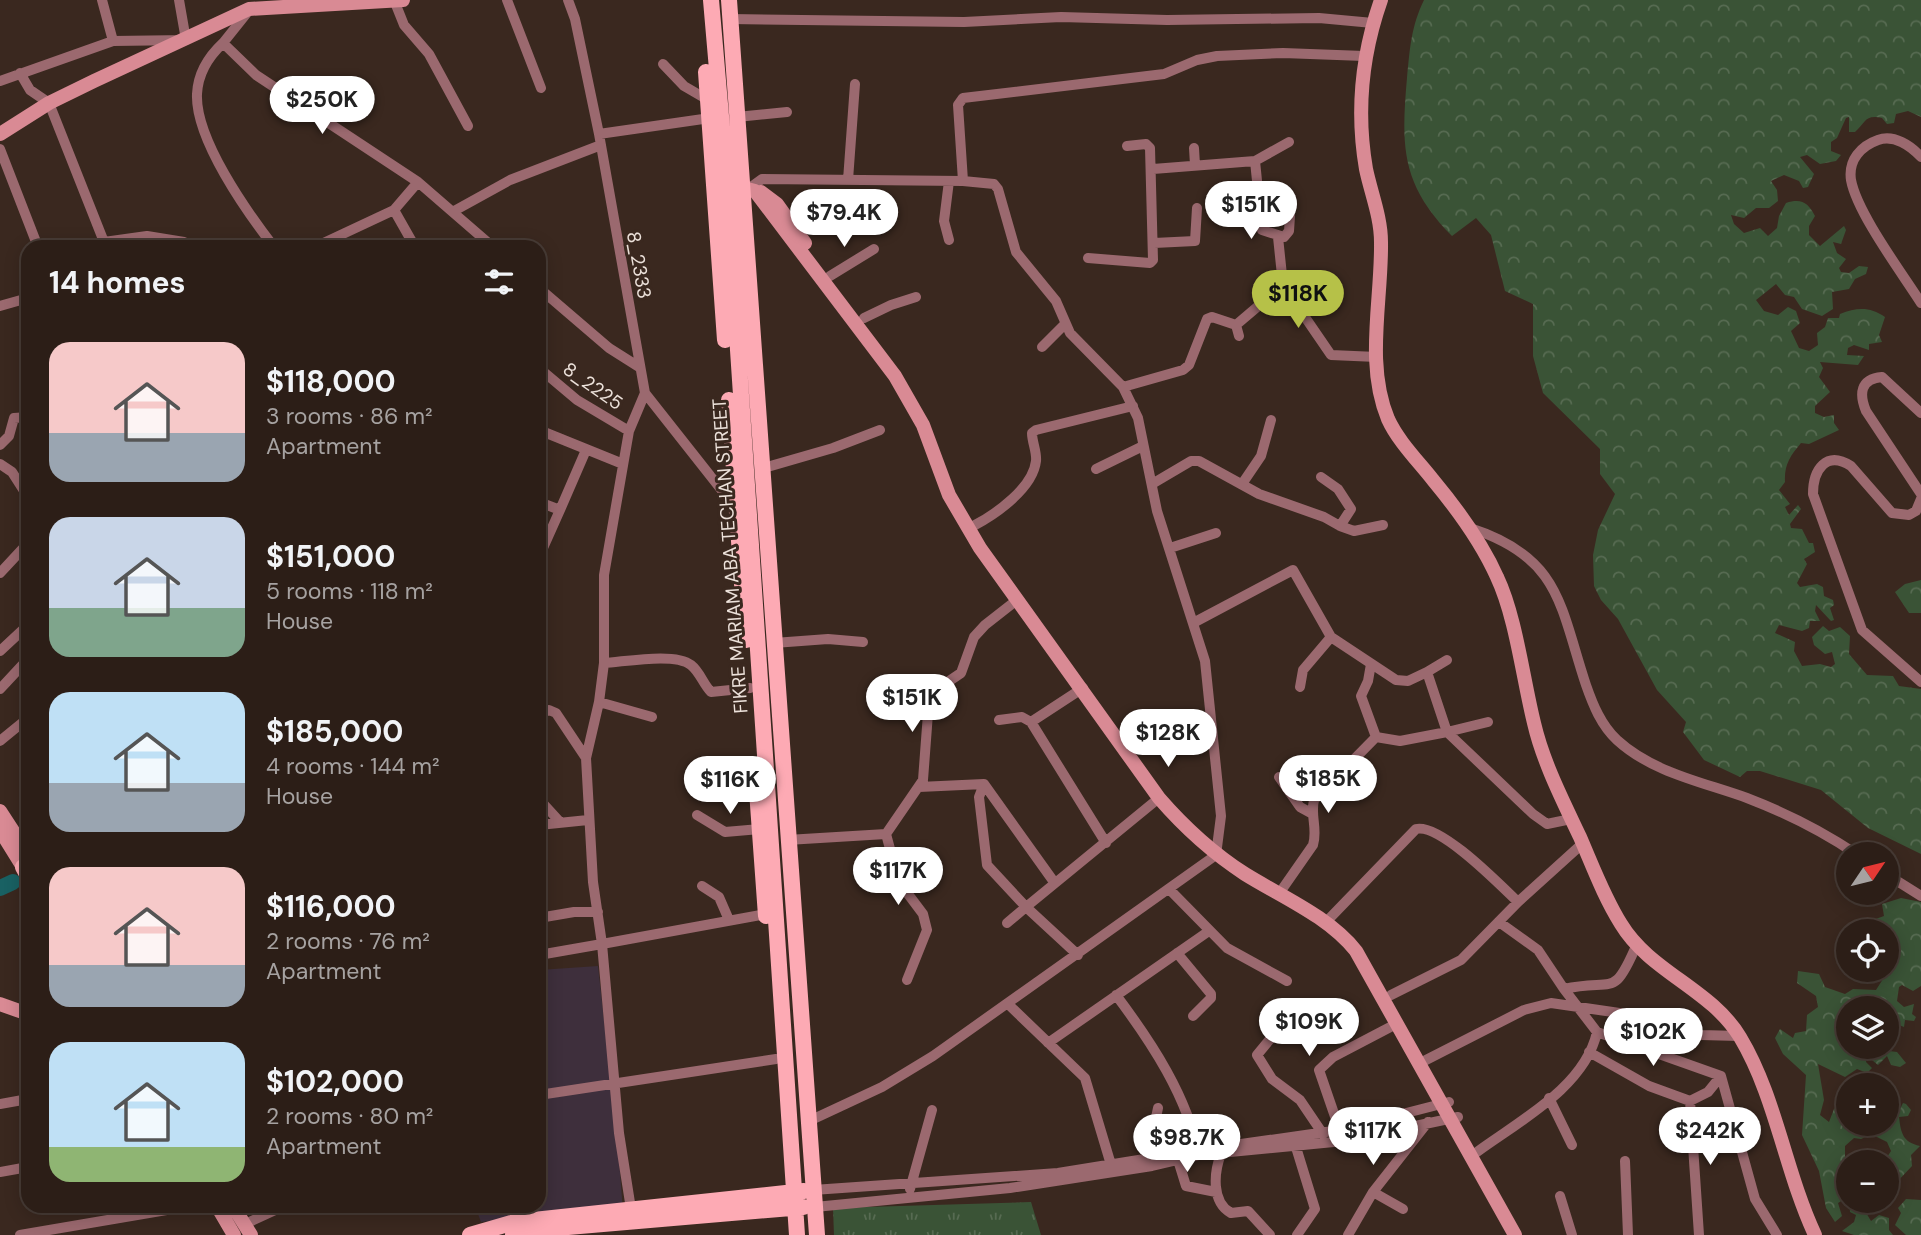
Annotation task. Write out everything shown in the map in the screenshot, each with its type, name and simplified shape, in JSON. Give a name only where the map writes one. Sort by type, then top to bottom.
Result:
[{"type":"main road","points":[[0,134],[49,103],[257,6],[403,0]]},
{"type":"main road","name":"FIKRE MARIAM ABA TECHAN STREET","points":[[729,0],[737,117],[746,187],[760,469],[787,840],[778,915],[807,1122],[817,1235]]},
{"type":"main road","points":[[1381,0],[1364,56],[1362,85],[1366,166],[1381,245],[1378,379],[1390,424],[1471,528],[1498,578],[1535,727],[1571,819],[1607,899],[1623,928],[1637,944],[1716,1008],[1739,1036],[1760,1078],[1797,1194],[1815,1235]]},
{"type":"main road","points":[[711,2],[705,24],[708,100],[760,829],[778,915],[776,1059],[784,1149],[790,1171]]},
{"type":"main road","name":"FIKRE MARIAM ABA TECHAN STREET","points":[[711,2],[727,185],[738,382],[778,915],[793,1149],[790,1171],[797,1235]]},
{"type":"main road","points":[[727,185],[746,187],[764,199],[931,420],[956,489],[975,525],[1159,798],[1182,825],[1218,851],[1328,919],[1356,951],[1477,1152],[1522,1235]]},
{"type":"main road","points":[[764,199],[777,204],[864,318],[915,399],[962,519],[1017,600],[1058,648],[1153,778],[1218,851],[1283,888],[1353,937],[1391,995],[1516,1235]]},
{"type":"main road","points":[[0,811],[21,857]]},
{"type":"main road","points":[[0,1004],[21,1012]]},
{"type":"main road","points":[[513,1235],[794,1199],[813,1190]]},
{"type":"main road","points":[[794,1199],[815,1207]]},
{"type":"main road","points":[[224,1213],[243,1231]]},
{"type":"main road","points":[[236,1213],[243,1231]]},
{"type":"main road","points":[[470,1235],[515,1222],[632,1221]]},
{"type":"street","points":[[102,0],[113,41]]},
{"type":"street","points":[[0,81],[113,41],[186,40],[179,0]]},
{"type":"street","points":[[394,0],[404,25],[429,54],[468,126]]},
{"type":"street","points":[[507,0],[541,88]]},
{"type":"street","name":"8_2333","points":[[568,0],[575,19],[600,139],[645,393],[736,508]]},
{"type":"street","points":[[257,6],[204,66],[196,97],[212,149],[250,216],[269,240]]},
{"type":"street","points":[[730,19],[964,22],[1060,17],[1167,20],[1319,18],[1373,23]]},
{"type":"street","points":[[223,43],[256,75],[418,182],[485,240]]},
{"type":"street","points":[[963,181],[958,105],[963,98],[1164,74],[1197,60],[1217,56],[1283,53],[1364,56]]},
{"type":"street","points":[[663,64],[684,86],[708,100]]},
{"type":"street","points":[[20,73],[30,90],[49,103],[103,240]]},
{"type":"street","points":[[848,180],[855,84]]},
{"type":"street","points":[[308,108],[334,85]]},
{"type":"street","points":[[737,117],[787,112]]},
{"type":"street","points":[[454,211],[510,180],[600,139],[710,118]]},
{"type":"street","points":[[1921,157],[1900,141],[1882,138],[1865,146],[1853,158],[1851,179],[1858,200],[1921,303]]},
{"type":"street","points":[[1153,169],[1255,161],[1289,142]]},
{"type":"street","points":[[1088,258],[1152,262],[1153,169],[1148,145],[1127,146]]},
{"type":"street","points":[[1194,148],[1195,165]]},
{"type":"street","points":[[0,149],[35,240]]},
{"type":"street","points":[[1255,161],[1261,226],[1264,233],[1278,237],[1287,235],[1290,216]]},
{"type":"street","points":[[746,187],[762,179],[963,181],[993,184],[998,189],[1014,248],[1056,301],[1065,324],[1123,387],[1133,406],[1170,548],[1205,661],[1221,816],[1218,851],[1170,890],[1009,1005],[882,1087],[807,1122]]},
{"type":"street","points":[[949,181],[944,221],[949,240]]},
{"type":"street","points":[[330,240],[394,210],[418,182]]},
{"type":"street","points":[[1154,243],[1195,241],[1197,208]]},
{"type":"street","points":[[394,210],[411,240]]},
{"type":"street","points":[[128,240],[147,236],[161,240]]},
{"type":"street","points":[[1278,237],[1283,285],[1318,331],[1328,354],[1377,357]]},
{"type":"street","points":[[830,276],[874,249]]},
{"type":"street","points":[[1236,325],[1283,285]]},
{"type":"street","points":[[546,294],[610,348],[639,367]]},
{"type":"street","points":[[864,318],[891,304],[916,298]]},
{"type":"street","points":[[0,306],[21,300]]},
{"type":"street","points":[[1123,387],[1183,370],[1189,365],[1207,319],[1212,317],[1236,325]]},
{"type":"street","points":[[1042,347],[1065,324]]},
{"type":"street","points":[[1236,325],[1239,336]]},
{"type":"street","name":"8_2225","points":[[546,374],[578,400],[629,431]]},
{"type":"street","points":[[1921,414],[1882,377],[1871,378],[1864,384],[1860,396],[1866,411],[1921,497],[1916,511],[1909,516],[1892,513],[1851,466],[1843,461],[1824,463],[1818,467],[1813,478],[1813,494],[1862,630],[1921,682]]},
{"type":"street","points":[[632,1221],[615,1085],[589,820],[586,758],[599,702],[604,663],[604,575],[629,431],[645,393]]},
{"type":"street","points":[[975,525],[991,517],[1028,479],[1036,464],[1032,433],[1133,406]]},
{"type":"street","points":[[0,446],[9,436],[14,418],[21,418]]},
{"type":"street","points":[[1242,484],[1261,456],[1272,420]]},
{"type":"street","points":[[760,469],[833,448],[880,430]]},
{"type":"street","points":[[546,433],[623,464]]},
{"type":"street","points":[[1096,469],[1143,446]]},
{"type":"street","points":[[546,541],[586,450]]},
{"type":"street","points":[[1152,484],[1191,461],[1199,461],[1259,494],[1324,517],[1354,531],[1383,525]]},
{"type":"street","points":[[0,464],[12,472],[21,487]]},
{"type":"street","points":[[1321,477],[1346,498],[1351,509],[1340,526]]},
{"type":"street","points":[[546,505],[560,510]]},
{"type":"street","points":[[1471,528],[1491,535],[1526,557],[1546,575],[1565,610],[1595,710],[1616,738],[1633,753],[1664,770],[1795,817],[1836,842]]},
{"type":"street","points":[[1170,548],[1216,533]]},
{"type":"street","points":[[0,573],[21,550]]},
{"type":"street","points":[[1195,622],[1293,570],[1331,637],[1371,663],[1402,681],[1427,672],[1447,660]]},
{"type":"street","points":[[886,834],[919,787],[925,769],[929,700],[936,690],[961,673],[979,631],[1017,600]]},
{"type":"street","points":[[0,651],[21,632]]},
{"type":"street","points":[[1300,687],[1303,670],[1331,637]]},
{"type":"street","points":[[774,643],[828,639],[863,642]]},
{"type":"street","points":[[604,663],[655,659],[685,662],[693,667],[711,692],[750,688]]},
{"type":"street","points":[[1371,663],[1368,681],[1361,696],[1376,737]]},
{"type":"street","points":[[0,689],[21,666]]},
{"type":"street","points":[[1427,672],[1447,732],[1533,814],[1547,824],[1571,819]]},
{"type":"street","points":[[1031,722],[1083,688]]},
{"type":"street","points":[[599,702],[652,717]]},
{"type":"street","points":[[546,712],[552,710],[586,758]]},
{"type":"street","points":[[999,720],[1022,717],[1031,722],[1106,843]]},
{"type":"street","points":[[1376,737],[1400,741],[1488,722]]},
{"type":"street","points":[[0,741],[21,724]]},
{"type":"street","points":[[1283,888],[1316,837],[1311,813],[1318,793],[1376,737]]},
{"type":"street","points":[[1279,778],[1300,807],[1311,813]]},
{"type":"street","points":[[919,787],[984,784]]},
{"type":"street","points":[[984,784],[1054,882]]},
{"type":"street","points":[[984,784],[979,797],[987,865],[1078,956]]},
{"type":"street","points":[[1007,922],[1159,798]]},
{"type":"street","points":[[546,807],[560,822]]},
{"type":"street","points":[[697,815],[725,832],[760,829]]},
{"type":"street","points":[[546,824],[589,820]]},
{"type":"street","points":[[1328,919],[1416,829],[1422,828],[1468,855],[1518,902]]},
{"type":"street","points":[[787,840],[886,834]]},
{"type":"street","points":[[886,834],[900,882],[926,922],[927,930],[907,980]]},
{"type":"street","points":[[1391,995],[1455,964],[1582,844]]},
{"type":"street","points":[[1899,882],[1921,896]]},
{"type":"street","points":[[702,886],[719,897],[729,920]]},
{"type":"street","points":[[1170,890],[1209,931],[1243,958],[1287,981]]},
{"type":"street","points":[[546,917],[574,912],[598,912]]},
{"type":"street","points":[[546,954],[729,920],[778,915]]},
{"type":"street","points":[[1499,922],[1538,950],[1597,1032],[1721,1076]]},
{"type":"street","points":[[1048,1043],[1209,931]]},
{"type":"street","points":[[1564,989],[1615,983],[1622,978],[1637,944]]},
{"type":"street","points":[[1177,953],[1211,994],[1211,998],[1193,1016]]},
{"type":"street","points":[[1116,995],[1138,1024],[1188,1111],[1199,1152]]},
{"type":"street","points":[[1426,1060],[1536,1005],[1576,1004],[1633,1015],[1700,1035],[1739,1036]]},
{"type":"street","points":[[1009,1005],[1085,1078],[1112,1168]]},
{"type":"street","points":[[1344,1141],[1319,1070],[1333,1058],[1398,1023]]},
{"type":"street","points":[[1293,1026],[1271,1038],[1257,1055],[1272,1079],[1300,1100],[1325,1136]]},
{"type":"street","points":[[1477,1152],[1575,1075],[1597,1032]]},
{"type":"street","points":[[1589,1052],[1649,1086],[1690,1101],[1708,1092],[1721,1076]]},
{"type":"street","points":[[546,1095],[776,1059]]},
{"type":"street","points":[[1721,1076],[1755,1199],[1777,1235]]},
{"type":"street","points":[[1549,1098],[1572,1145]]},
{"type":"street","points":[[0,1104],[21,1100]]},
{"type":"street","points":[[1690,1101],[1699,1235]]},
{"type":"street","points":[[1152,1162],[1150,1146],[1158,1108]]},
{"type":"street","points":[[908,1196],[932,1110]]},
{"type":"street","points":[[1152,1162],[1178,1160],[1199,1152],[1221,1154],[1295,1144],[1340,1130],[1450,1110]]},
{"type":"street","points":[[815,1207],[1010,1188],[1199,1152],[1325,1136],[1344,1141],[1429,1121],[1450,1110]]},
{"type":"street","points":[[1348,1235],[1373,1192],[1429,1121]]},
{"type":"street","points":[[1295,1144],[1315,1209],[1297,1235]]},
{"type":"street","points":[[1221,1154],[1217,1163],[1216,1192],[1227,1211],[1248,1212],[1270,1235]]},
{"type":"street","points":[[1178,1160],[1186,1186],[1216,1192]]},
{"type":"street","points":[[1625,1161],[1628,1235]]},
{"type":"street","points":[[0,1172],[21,1168]]},
{"type":"street","points":[[813,1190],[911,1185],[1112,1168]]},
{"type":"street","points":[[1373,1192],[1404,1209]]},
{"type":"street","points":[[1560,1196],[1572,1235]]},
{"type":"street","points":[[20,1235],[149,1213]]},
{"type":"street","points":[[243,1231],[273,1213]]},
{"type":"shaded area","points":[[598,966],[623,1212],[553,1213],[481,1222],[478,1213],[546,1213],[546,970]]},
{"type":"green space","points":[[1424,0],[1921,0],[1921,117],[1908,111],[1896,114],[1894,123],[1887,124],[1882,118],[1872,117],[1855,132],[1849,132],[1849,117],[1846,118],[1837,138],[1831,142],[1831,151],[1841,155],[1836,161],[1820,164],[1807,155],[1800,157],[1814,174],[1808,187],[1803,188],[1799,181],[1784,175],[1771,181],[1777,190],[1778,201],[1769,208],[1756,208],[1744,218],[1731,215],[1734,224],[1744,233],[1760,228],[1768,236],[1777,228],[1779,216],[1786,203],[1804,203],[1815,216],[1809,226],[1809,235],[1820,246],[1844,226],[1846,230],[1841,244],[1833,242],[1837,253],[1846,259],[1839,268],[1841,272],[1849,273],[1859,266],[1868,267],[1866,274],[1855,279],[1849,289],[1832,292],[1833,309],[1822,316],[1802,309],[1794,297],[1785,295],[1776,284],[1756,300],[1764,311],[1778,315],[1788,307],[1796,311],[1800,323],[1791,331],[1799,348],[1809,351],[1818,345],[1817,333],[1825,327],[1828,318],[1839,318],[1840,314],[1864,309],[1885,317],[1879,335],[1882,342],[1869,344],[1869,350],[1854,345],[1848,348],[1847,355],[1864,356],[1858,365],[1820,362],[1823,368],[1819,377],[1830,392],[1815,406],[1815,413],[1824,417],[1834,415],[1834,423],[1839,430],[1809,444],[1801,443],[1788,461],[1785,482],[1779,490],[1790,504],[1785,507],[1789,515],[1798,505],[1801,509],[1790,524],[1791,528],[1802,529],[1809,543],[1813,543],[1815,552],[1804,559],[1807,564],[1797,583],[1800,587],[1817,584],[1823,587],[1824,596],[1833,600],[1834,605],[1830,608],[1834,620],[1831,621],[1816,605],[1815,611],[1820,621],[1810,621],[1809,628],[1802,631],[1779,625],[1775,633],[1795,642],[1794,651],[1802,666],[1820,664],[1831,667],[1835,664],[1832,652],[1825,654],[1814,645],[1812,637],[1823,626],[1829,631],[1840,627],[1850,636],[1849,654],[1867,675],[1893,676],[1899,686],[1921,689],[1921,854],[1868,828],[1821,790],[1760,771],[1747,771],[1740,777],[1704,760],[1683,732],[1686,722],[1657,690],[1618,619],[1601,600],[1594,586],[1593,555],[1598,530],[1615,494],[1600,474],[1600,449],[1543,393],[1533,356],[1533,304],[1505,291],[1491,235],[1476,218],[1452,236],[1423,199],[1408,163],[1404,124],[1407,78],[1410,47]]},
{"type":"green space","points":[[1921,580],[1921,613],[1909,613],[1895,592],[1905,584]]},
{"type":"green space","points":[[1899,899],[1921,902],[1921,986],[1913,991],[1902,985],[1898,996],[1836,996],[1836,1059],[1866,1059],[1872,1068],[1867,1073],[1857,1069],[1851,1073],[1837,1073],[1818,1064],[1824,1100],[1820,1115],[1829,1122],[1836,1107],[1836,1136],[1867,1136],[1854,1138],[1845,1146],[1845,1150],[1836,1150],[1836,1213],[1841,1213],[1842,1216],[1835,1222],[1826,1208],[1819,1171],[1802,1135],[1806,1075],[1783,1054],[1775,1038],[1780,1029],[1793,1038],[1795,1033],[1806,1031],[1807,1015],[1818,1007],[1816,996],[1797,983],[1798,971],[1819,974],[1825,987],[1845,994],[1853,989],[1876,990],[1881,982],[1899,982],[1899,919],[1876,919],[1884,916],[1882,905],[1899,905]]},
{"type":"green space","points":[[1899,1003],[1904,1007],[1914,1004],[1912,1014],[1916,1017],[1914,1021],[1905,1020],[1904,1027],[1899,1025]]},
{"type":"green space","points":[[1899,1054],[1906,1063],[1900,1067],[1891,1065],[1888,1059],[1899,1059]]},
{"type":"green space","points":[[1871,1059],[1884,1059],[1878,1065]]},
{"type":"green space","points":[[1903,1103],[1911,1110],[1908,1116],[1899,1117]]},
{"type":"green space","points":[[1899,1117],[1906,1140],[1920,1146],[1911,1155],[1912,1166],[1899,1180],[1899,1150],[1891,1150],[1887,1142],[1875,1136],[1899,1136]]},
{"type":"green space","points":[[1906,1199],[1921,1200],[1921,1235],[1906,1235],[1895,1225],[1901,1213],[1899,1207]]},
{"type":"green space","points":[[1031,1202],[1041,1235],[834,1235],[833,1208]]},
{"type":"green space","points":[[1852,1213],[1866,1213],[1871,1221],[1879,1215],[1889,1218],[1889,1230],[1893,1235],[1854,1235],[1842,1231],[1854,1222],[1856,1215]]},
{"type":"waterway","points":[[0,888],[13,882]]}]
